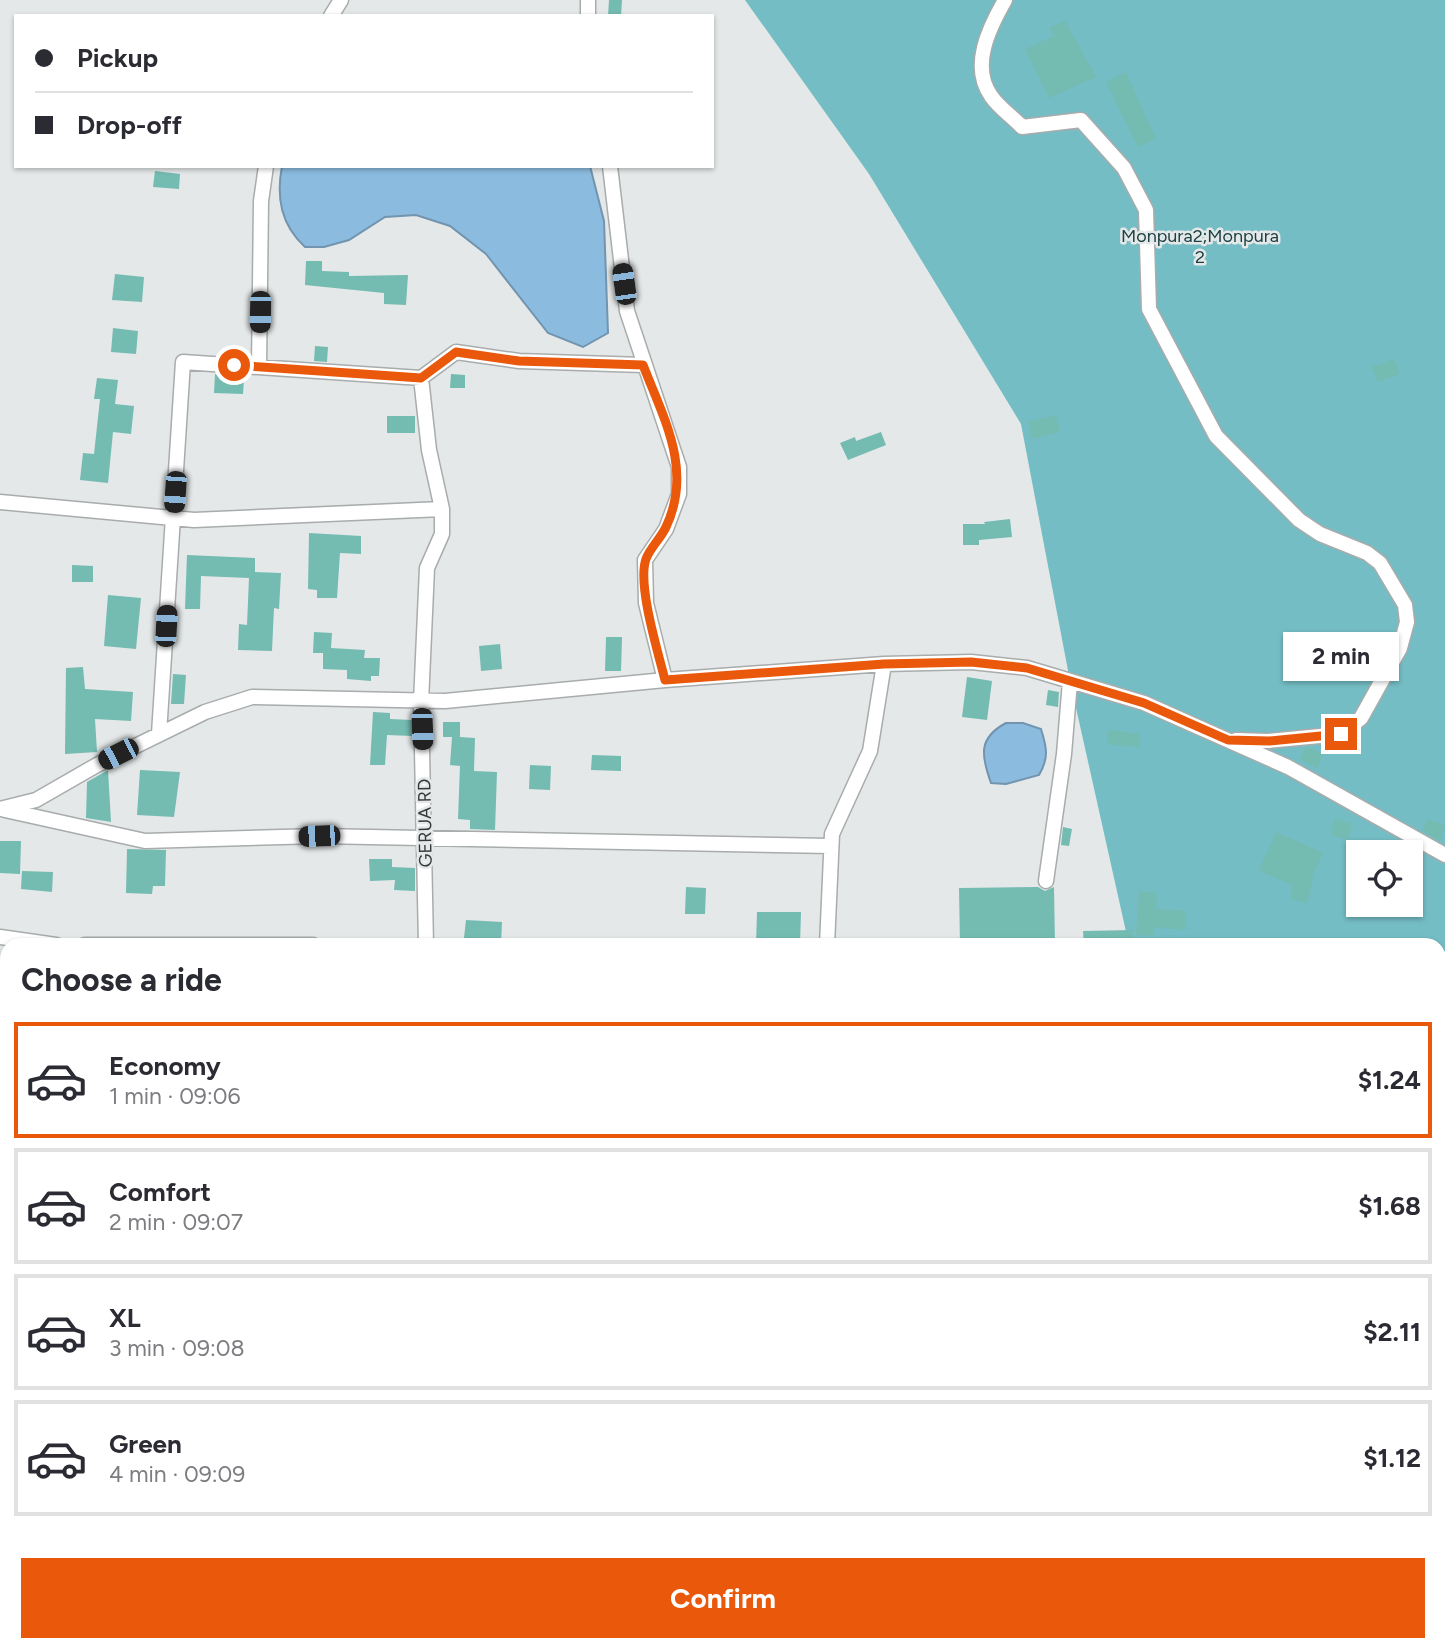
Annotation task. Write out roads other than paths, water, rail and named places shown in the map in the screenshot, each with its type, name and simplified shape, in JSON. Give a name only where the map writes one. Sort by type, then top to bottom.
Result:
[{"type":"street","points":[[1005,0],[990,26],[980,66],[990,96],[1022,127],[1081,120],[1124,168],[1146,210],[1149,309],[1216,436],[1299,520],[1320,534],[1367,552],[1381,563],[1405,605],[1407,622],[1385,678],[1361,719],[1341,734],[1269,741],[1228,740]]},
{"type":"street","points":[[259,367],[261,201],[266,168]]},
{"type":"street","points":[[610,168],[627,311],[643,365],[671,436],[679,467],[678,494],[666,529],[645,560],[646,603],[665,680]]},
{"type":"street","points":[[159,734],[183,362],[421,378],[456,352],[519,361],[643,365]]},
{"type":"street","name":"GERUA RD","points":[[421,378],[429,450],[442,509],[442,534],[427,568],[421,702],[426,837],[426,938]]},
{"type":"street","points":[[0,502],[194,520],[442,509]]},
{"type":"street","points":[[0,809],[36,800],[159,734],[205,712],[251,697],[421,702],[505,698],[665,680],[884,664],[971,662],[1027,668],[1144,703],[1288,767],[1445,855]]},
{"type":"street","points":[[827,938],[832,834],[870,751],[884,664]]},
{"type":"street","points":[[1046,881],[1064,754],[1070,681]]},
{"type":"street","points":[[0,809],[145,841],[319,836],[831,845]]},
{"type":"park label","name":"Monpura2;Monpura 2","points":[[1200,246]]}]
